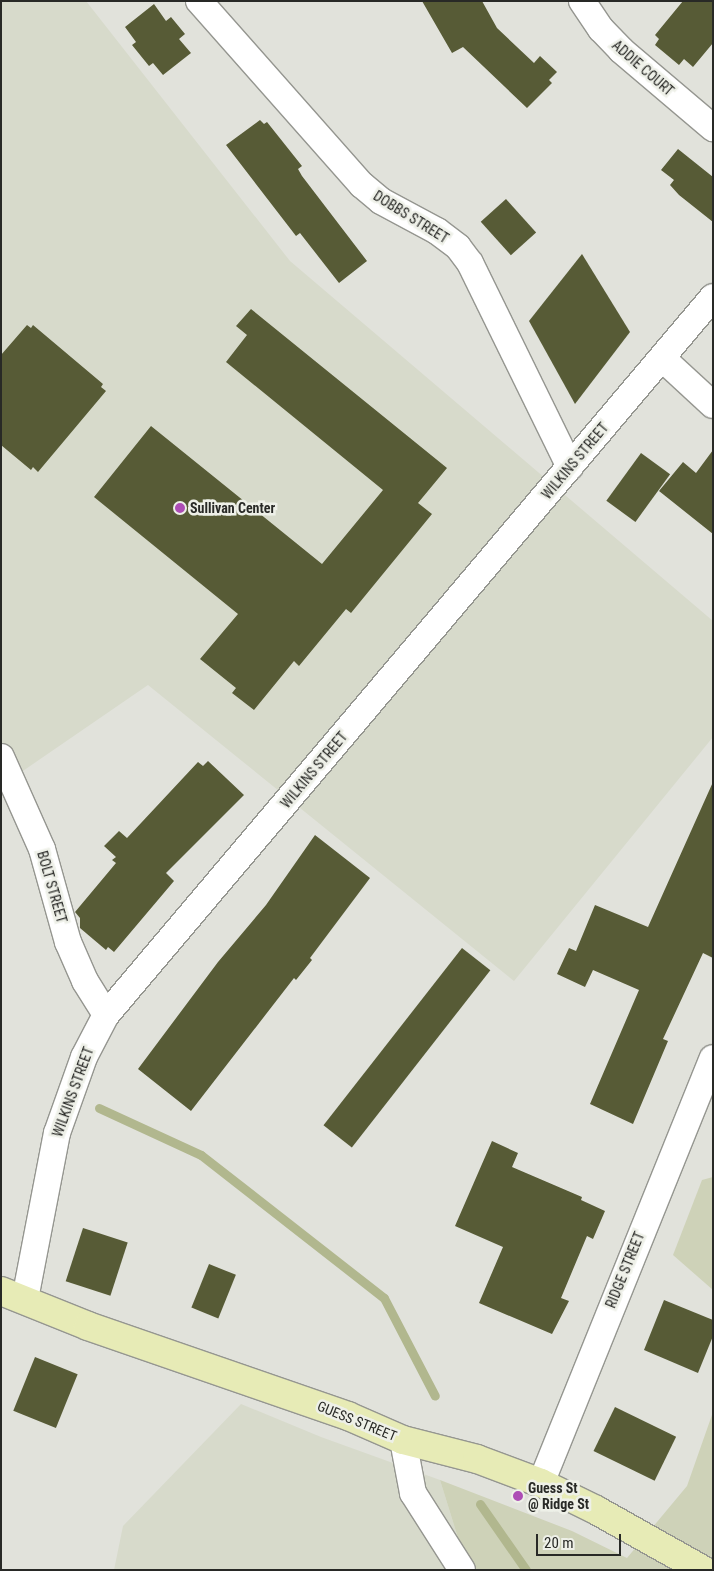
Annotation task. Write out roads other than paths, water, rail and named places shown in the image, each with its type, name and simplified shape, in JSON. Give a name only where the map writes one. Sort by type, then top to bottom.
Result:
[{"type":"street","name":"DOBBS STREET","points":[[199,1],[362,185],[381,201],[437,231],[458,247],[470,263],[570,467]]},
{"type":"street","name":"ADDIE COURT","points":[[582,1],[600,29],[621,50],[713,128]]},
{"type":"street","name":"WILKINS STREET","points":[[13,1295],[57,1133],[84,1057],[106,1015],[713,297]]},
{"type":"street","points":[[662,358],[713,405]]},
{"type":"street","name":"BOLT STREET","points":[[1,757],[42,849],[68,942],[85,981],[106,1015]]},
{"type":"street","name":"RIDGE STREET","points":[[541,1484],[713,1058]]},
{"type":"street","name":"GUESS STREET","points":[[13,1295],[88,1326],[348,1416],[403,1440],[477,1459],[541,1484],[596,1510],[703,1570]]},
{"type":"street","points":[[403,1440],[413,1493],[462,1570]]},
{"type":"waterway","points":[[99,1108],[201,1155],[384,1298],[435,1396]]},
{"type":"waterway","points":[[480,1504],[526,1570]]},
{"type":"place","name":"Sullivan Center","points":[[180,508]]},
{"type":"place","name":"Guess St @ Ridge St","points":[[518,1496]]}]
